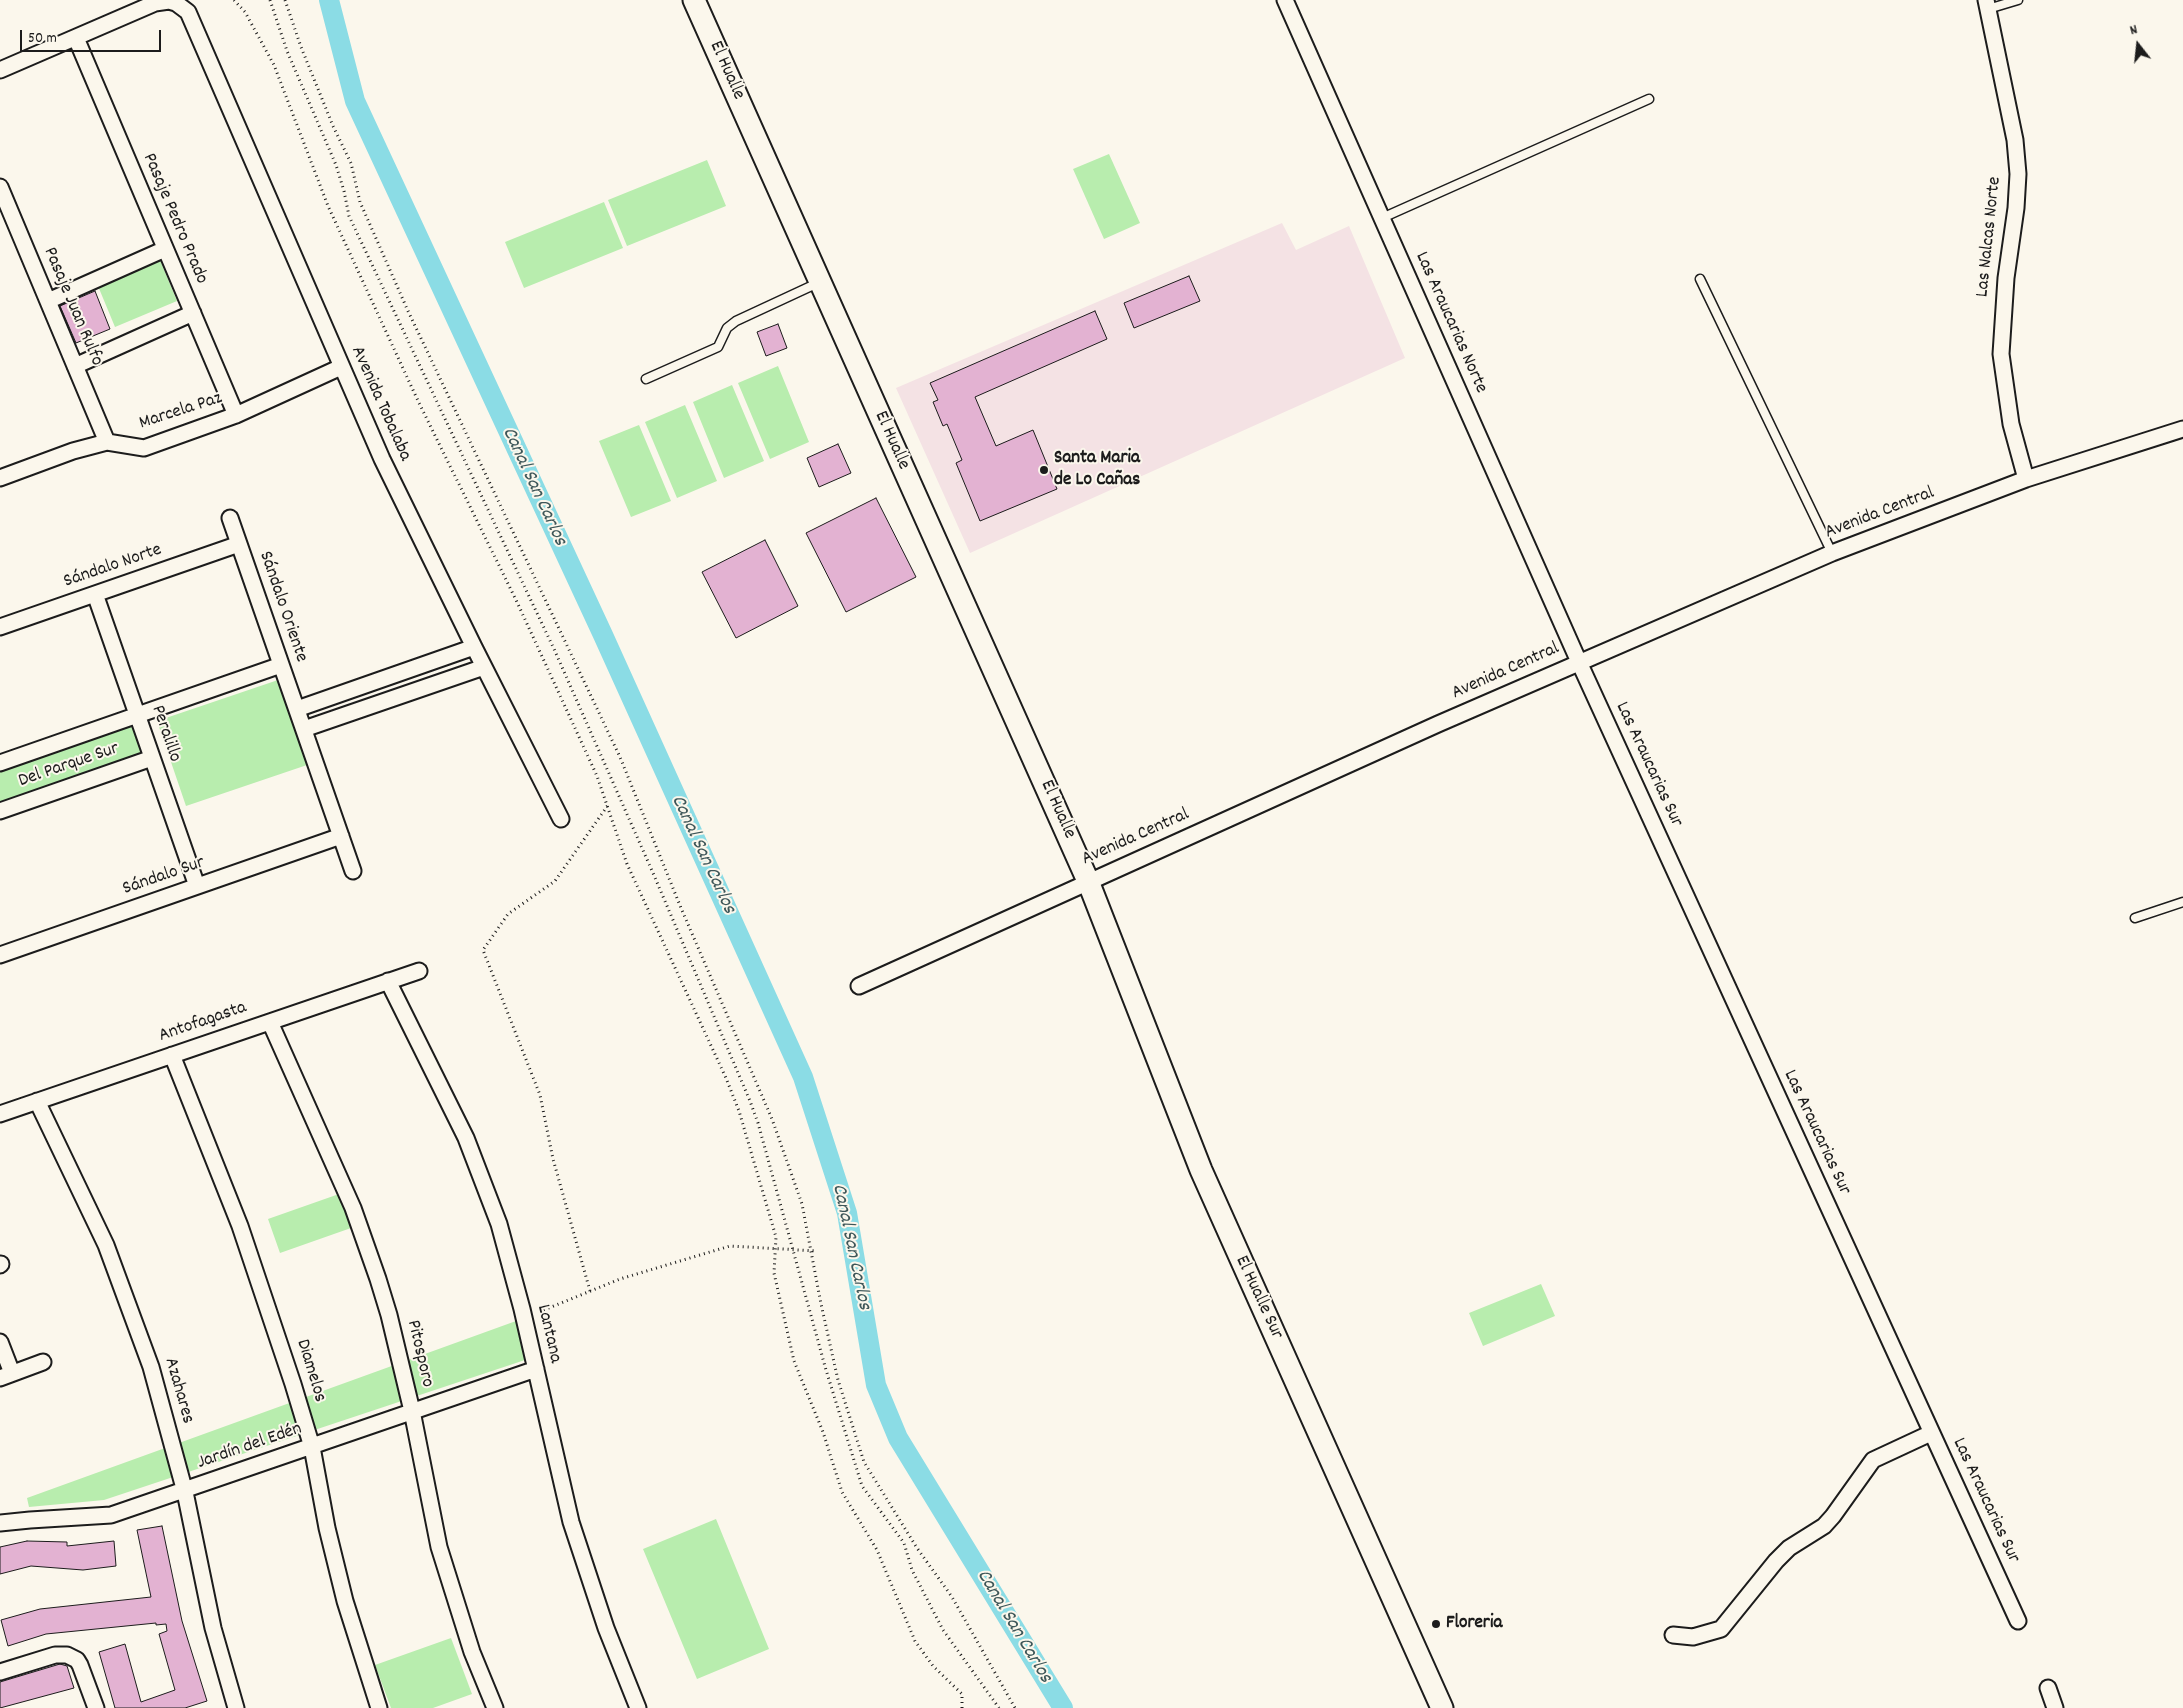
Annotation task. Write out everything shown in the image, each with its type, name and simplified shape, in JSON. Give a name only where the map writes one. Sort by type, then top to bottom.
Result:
[{"type":"street","name":"El Hualle","points":[[694,0],[1088,881]]},
{"type":"street","name":"Las Araucarias Norte","points":[[1285,0],[1579,662]]},
{"type":"street","name":"Avenida Tobalaba","points":[[76,38],[156,3],[169,1],[176,3],[188,12],[192,18],[382,459],[561,819]]},
{"type":"street","name":"Las Nalcas Norte","points":[[1987,5],[2015,140],[2018,174],[2016,208],[2006,278],[2001,354],[2011,424],[2026,479]]},
{"type":"street","points":[[0,70],[76,38]]},
{"type":"street","name":"Pasaje Pedro Prado","points":[[76,38],[236,415]]},
{"type":"street","name":"Pasaje Juan Rulfo","points":[[0,187],[107,442]]},
{"type":"street","points":[[48,301],[165,249]]},
{"type":"street","points":[[75,366],[193,313]]},
{"type":"street","name":"Marcela Paz","points":[[1,475],[73,451],[107,442],[144,448],[236,415],[341,367]]},
{"type":"street","name":"Avenida Central","points":[[859,986],[1088,881],[1579,662],[1832,553],[2026,479],[2183,429]]},
{"type":"street","name":"Sándalo Oriente","points":[[230,518],[353,871]]},
{"type":"street","name":"Sándalo Norte","points":[[0,627],[239,544]]},
{"type":"street","name":"Peralillo","points":[[95,594],[197,886]]},
{"type":"street","points":[[297,709],[474,647]]},
{"type":"street","name":"Las Araucarias Sur","points":[[1579,662],[2018,1621]]},
{"type":"street","points":[[0,763],[281,665]]},
{"type":"street","points":[[304,729],[484,667]]},
{"type":"street","name":"Del Parque Sur","points":[[0,811],[152,758]]},
{"type":"street","name":"Sándalo Sur","points":[[0,955],[341,836]]},
{"type":"street","name":"El Hualle Sur","points":[[1088,881],[1209,1188],[1442,1708]]},
{"type":"street","name":"Antofagasta","points":[[0,1114],[419,971]]},
{"type":"street","name":"Lantana","points":[[388,981],[466,1138],[499,1224],[524,1318],[571,1522],[606,1628],[638,1708]]},
{"type":"street","name":"Pitosporo","points":[[270,1022],[366,1240],[389,1314],[412,1411],[432,1514],[451,1589],[472,1652],[495,1708]]},
{"type":"street","name":"Diamelos","points":[[172,1055],[219,1170],[256,1271],[312,1447],[327,1528],[342,1591],[379,1708]]},
{"type":"street","name":"Azahares","points":[[38,1101],[122,1283],[151,1367],[185,1492],[213,1628],[236,1708]]},
{"type":"street","points":[[0,1342],[6,1376],[43,1362]]},
{"type":"street","name":"Jardín del Edén","points":[[0,1524],[30,1520],[111,1515],[185,1492],[536,1369]]},
{"type":"street","points":[[1673,1635],[1693,1637],[1721,1629],[1776,1560],[1789,1548],[1824,1526],[1834,1516],[1873,1460],[1931,1433]]},
{"type":"street","points":[[0,1672],[56,1655],[67,1655],[80,1664],[96,1708]]},
{"type":"street","points":[[2048,1688],[2055,1708]]},
{"type":"lane","points":[[1987,5],[2018,0]]},
{"type":"lane","points":[[1382,218],[1649,100]]},
{"type":"lane","points":[[1700,279],[1832,553]]},
{"type":"lane","points":[[646,380],[718,347],[727,328],[736,321],[820,282]]},
{"type":"lane","points":[[2135,918],[2183,902]]},
{"type":"path","points":[[234,0],[245,12],[274,65],[328,206],[423,412],[535,640],[609,805],[628,864],[726,1078],[739,1111],[776,1237],[774,1273],[794,1361],[823,1432],[842,1492],[877,1550],[915,1641],[933,1666],[962,1694],[962,1708]]},
{"type":"path","points":[[270,0],[287,51],[336,165],[349,216],[554,649],[653,873],[750,1100],[794,1250],[826,1370],[862,1486],[904,1543],[912,1570],[943,1630],[999,1708]]},
{"type":"path","points":[[285,0],[301,47],[333,126],[351,162],[360,202],[408,311],[620,757],[681,908],[772,1119],[802,1204],[810,1251],[838,1380],[864,1462],[917,1548],[952,1597],[1015,1708]]},
{"type":"path","points":[[590,1291],[553,1159],[540,1096],[483,950],[508,914],[555,881],[609,805]]},
{"type":"path","points":[[524,1318],[620,1279],[730,1246],[817,1251]]},
{"type":"shaded area","name":"Santa Maria de Lo Cañas","points":[[1282,223],[1296,250],[1349,226],[1405,358],[970,553],[896,388]]},
{"type":"green space","points":[[1109,154],[1140,223],[1104,239],[1073,169]]},
{"type":"green space","points":[[707,160],[726,206],[627,246],[608,200]]},
{"type":"green space","points":[[604,202],[623,248],[524,288],[505,242]]},
{"type":"green space","points":[[160,260],[177,301],[115,327],[98,286]]},
{"type":"green space","points":[[778,366],[809,442],[770,459],[738,383]]},
{"type":"green space","points":[[732,385],[764,461],[724,478],[693,402]]},
{"type":"green space","points":[[685,405],[717,481],[677,498],[645,422]]},
{"type":"green space","points":[[639,425],[671,501],[631,517],[599,441]]},
{"type":"green space","points":[[278,680],[307,765],[186,806],[157,721]]},
{"type":"green space","points":[[134,723],[146,756],[0,806],[0,769]]},
{"type":"green space","points":[[339,1194],[351,1228],[280,1253],[268,1219]]},
{"type":"green space","points":[[1541,1284],[1555,1316],[1483,1346],[1469,1313]]},
{"type":"green space","points":[[516,1321],[528,1359],[104,1500],[29,1507],[27,1498]]},
{"type":"green space","points":[[716,1519],[769,1649],[697,1679],[643,1549]]},
{"type":"green space","points":[[451,1638],[472,1694],[433,1708],[391,1708],[375,1665]]},
{"type":"building","points":[[1189,276],[1200,301],[1134,328],[1124,303]]},
{"type":"building","points":[[95,291],[110,329],[76,343],[60,306]]},
{"type":"building","points":[[1095,311],[1107,339],[975,397],[996,446],[1033,430],[1057,489],[980,521],[956,463],[962,460],[947,424],[943,426],[933,402],[938,400],[930,383]]},
{"type":"building","points":[[778,324],[787,348],[766,356],[757,332]]},
{"type":"building","points":[[838,444],[851,473],[819,487],[807,458]]},
{"type":"building","points":[[876,498],[916,577],[846,612],[806,533]]},
{"type":"building","points":[[765,540],[798,606],[736,638],[702,572]]},
{"type":"building","points":[[162,1526],[182,1621],[207,1701],[185,1708],[115,1708],[99,1652],[125,1644],[141,1702],[175,1690],[159,1634],[167,1631],[166,1624],[156,1625],[156,1623],[46,1634],[8,1646],[1,1620],[40,1609],[151,1597],[137,1530]]},
{"type":"building","points":[[27,1541],[67,1542],[67,1546],[114,1541],[116,1566],[83,1570],[31,1566],[0,1574],[0,1547]]},
{"type":"building","points":[[60,1664],[67,1666],[74,1688],[0,1708],[0,1682]]},
{"type":"waterway","name":"Canal San Carlos","points":[[329,0],[355,101],[603,635],[803,1077],[847,1213],[876,1385],[898,1438],[1063,1708]]},
{"type":"place","name":"Santa Maria de Lo Cañas","points":[[1044,470]]},
{"type":"place","name":"Floreria","points":[[1436,1624]]}]
